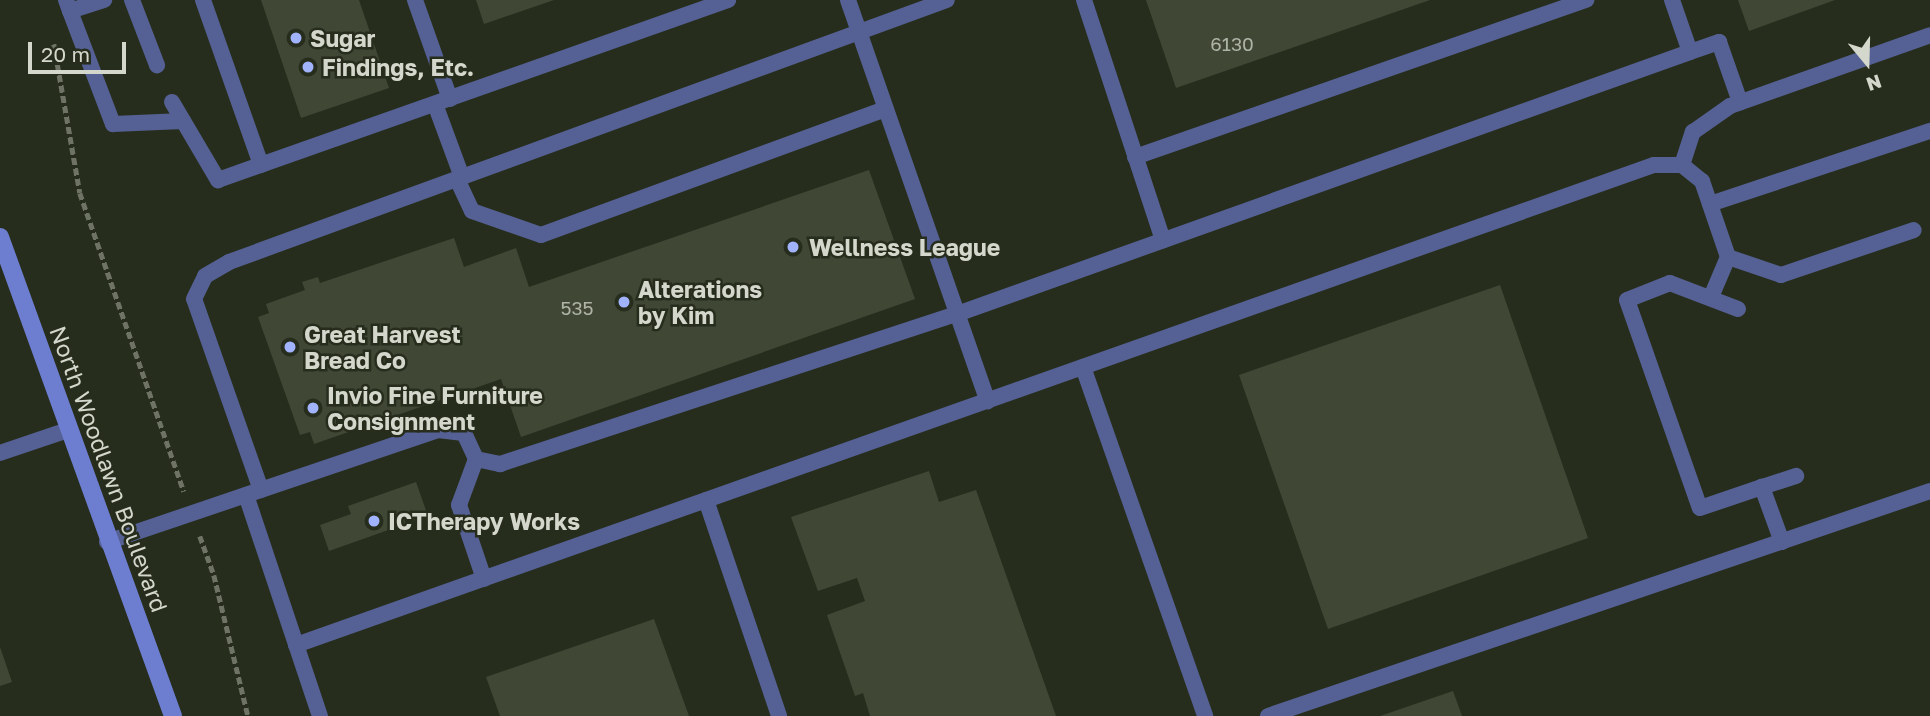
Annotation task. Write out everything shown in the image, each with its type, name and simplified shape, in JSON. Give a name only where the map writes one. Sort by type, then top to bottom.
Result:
[{"type":"main road","name":"North Woodlawn Boulevard","points":[[2,249],[107,542],[173,716]]},
{"type":"lane","points":[[104,0],[68,6],[113,124],[183,121]]},
{"type":"lane","points":[[132,0],[157,65]]},
{"type":"lane","points":[[203,0],[261,165]]},
{"type":"lane","points":[[415,0],[459,178],[472,211],[541,235],[886,109]]},
{"type":"lane","points":[[172,102],[219,180],[728,0]]},
{"type":"lane","points":[[848,0],[988,401]]},
{"type":"lane","points":[[320,716],[296,645],[254,493],[194,299],[205,276],[229,262],[947,0]]},
{"type":"lane","points":[[1084,0],[1163,240]]},
{"type":"lane","points":[[1135,157],[1586,0]]},
{"type":"lane","points":[[1672,0],[1690,52]]},
{"type":"lane","points":[[1682,164],[1693,132],[1740,102],[1930,35]]},
{"type":"lane","points":[[476,459],[500,464],[957,314],[1719,42],[1740,102]]},
{"type":"lane","points":[[1710,204],[1930,131]]},
{"type":"lane","points":[[296,645],[1654,165],[1682,164],[1702,181],[1728,257],[1711,298]]},
{"type":"lane","points":[[1728,257],[1781,275],[1914,230]]},
{"type":"lane","points":[[1738,309],[1670,283],[1627,300],[1700,508],[1796,476]]},
{"type":"lane","points":[[1083,367],[1205,716]]},
{"type":"lane","points":[[0,453],[68,430]]},
{"type":"lane","points":[[107,542],[438,430],[464,433],[476,459],[459,505],[484,579]]},
{"type":"lane","points":[[1762,488],[1782,542]]},
{"type":"lane","points":[[1268,716],[1930,491]]},
{"type":"lane","points":[[706,500],[779,716]]},
{"type":"path","points":[[53,35],[80,193],[214,575],[248,716]]},
{"type":"building","points":[[261,0],[359,0],[389,88],[301,118]]},
{"type":"building","points":[[476,0],[554,0],[484,24]]},
{"type":"building","points":[[1146,0],[1430,0],[1176,88]]},
{"type":"building","points":[[1738,0],[1835,0],[1749,31]]},
{"type":"building","points":[[869,170],[915,299],[521,437],[501,379],[314,444],[310,432],[300,435],[258,317],[269,313],[266,304],[305,290],[302,282],[318,277],[320,283],[454,238],[464,267],[516,248],[529,287]]},
{"type":"building","points":[[1500,285],[1588,538],[1328,629],[1239,375]]},
{"type":"building","points":[[929,471],[939,502],[976,490],[1056,716],[870,716],[863,693],[855,696],[827,615],[865,601],[857,578],[818,591],[791,517]]},
{"type":"building","name":"ICTherapy Works","points":[[416,482],[428,516],[329,551],[320,525],[351,514],[348,506]]},
{"type":"building","points":[[654,619],[689,716],[500,716],[486,677]]},
{"type":"building","points":[[0,647],[12,682],[0,686]]},
{"type":"building","points":[[1453,691],[1462,716],[1380,716]]},
{"type":"place","name":"Sugar","points":[[296,38]]},
{"type":"place","name":"Findings, Etc.","points":[[308,67]]},
{"type":"place","name":"Wellness League","points":[[793,247]]},
{"type":"place","name":"Alterations by Kim","points":[[624,302]]},
{"type":"place","name":"Great Harvest Bread Co","points":[[290,347]]},
{"type":"place","name":"Invio Fine Furniture Consignment","points":[[313,408]]},
{"type":"place","name":"ICTherapy Works","points":[[374,521]]}]
